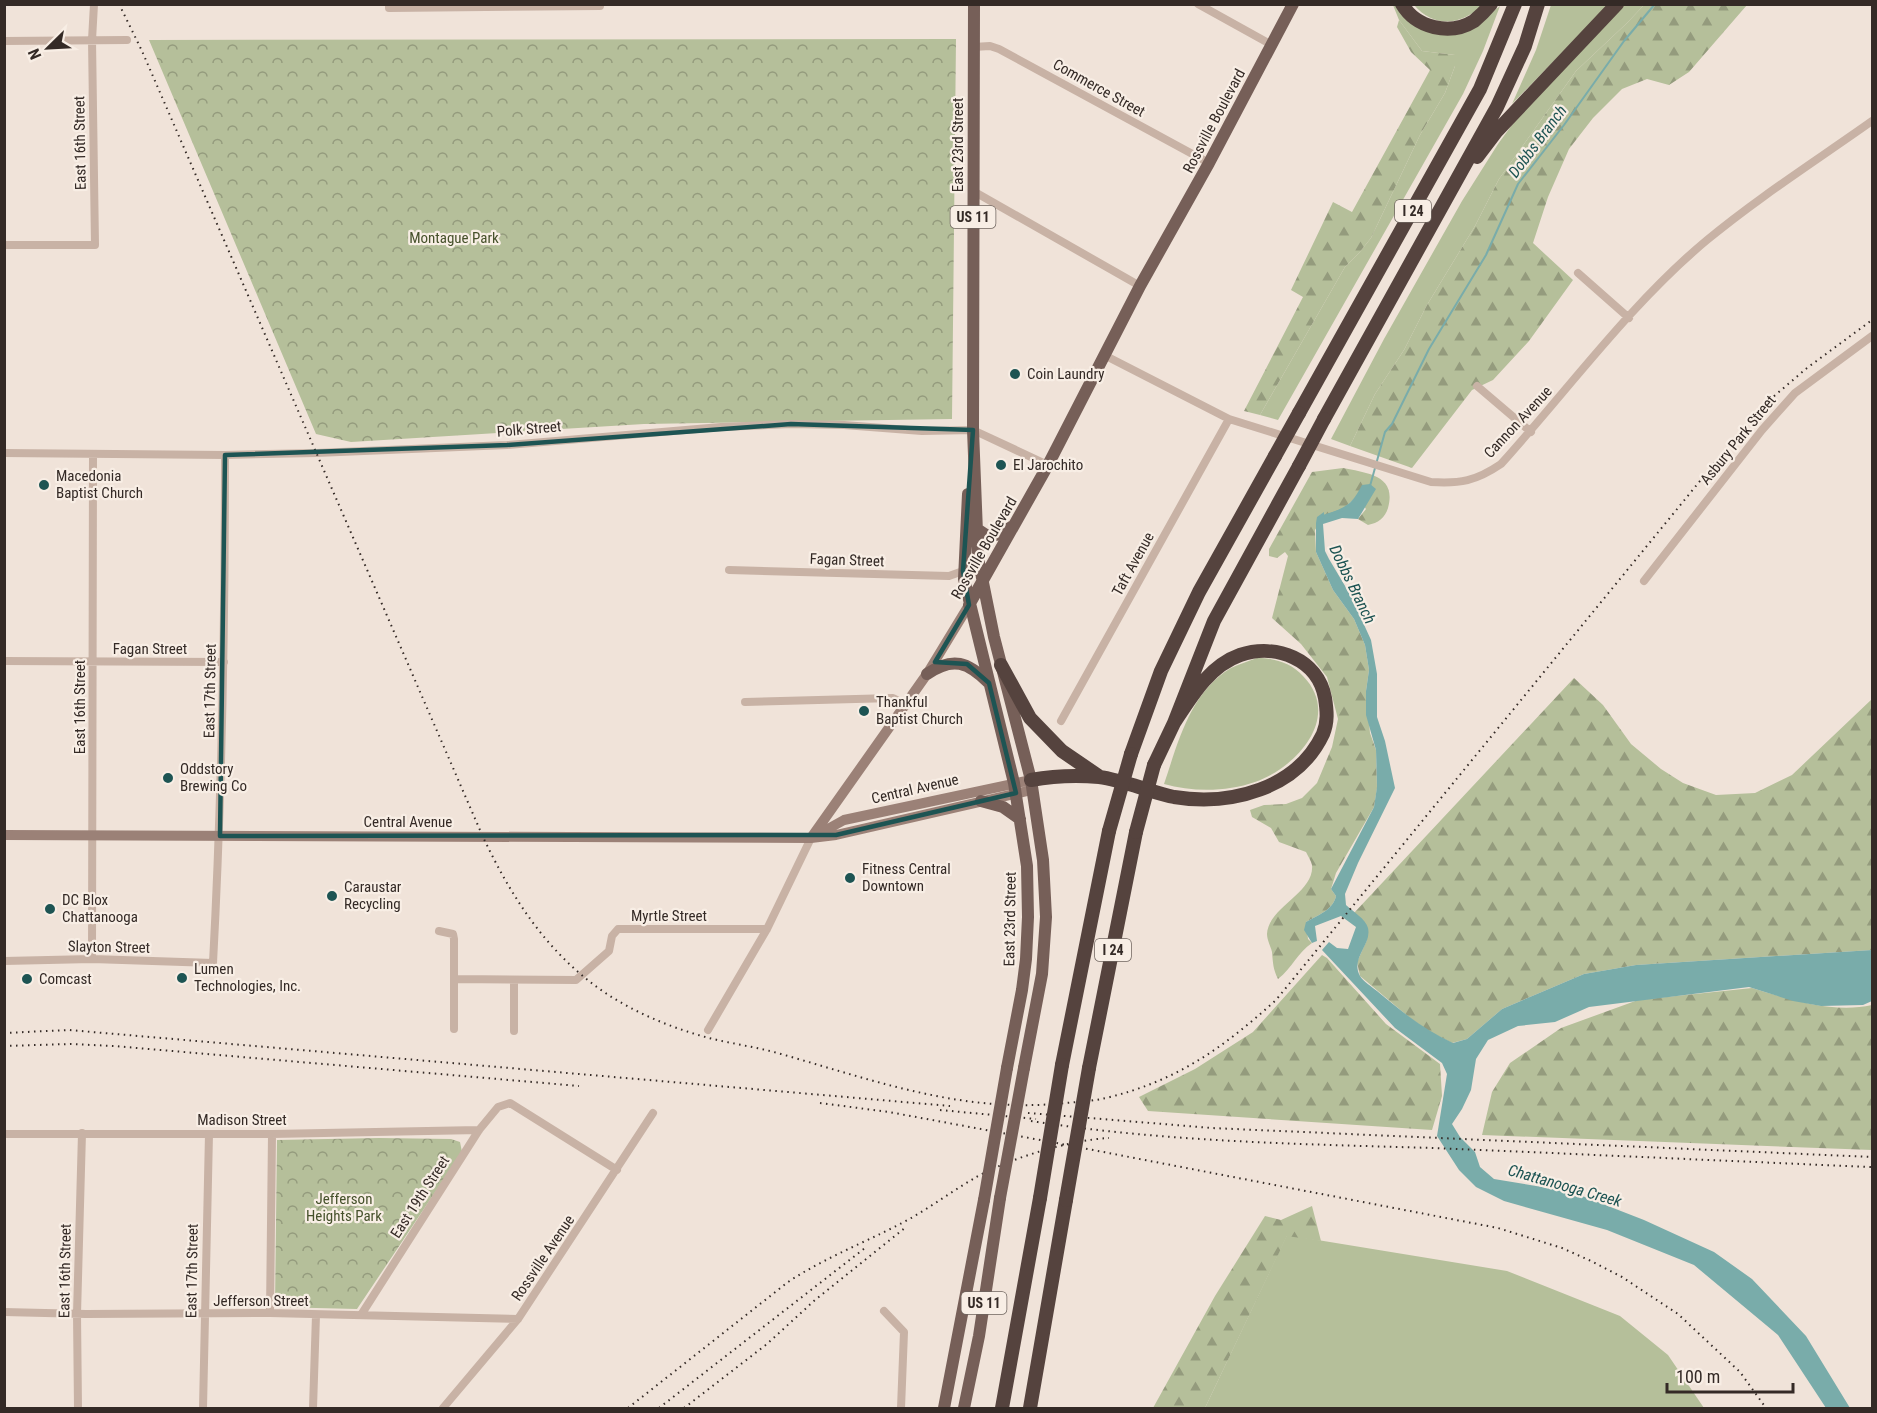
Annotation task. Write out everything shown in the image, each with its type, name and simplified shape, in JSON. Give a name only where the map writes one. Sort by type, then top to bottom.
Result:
[{"type":"highway","points":[[1402,4],[1416,20],[1426,25],[1451,29],[1473,21],[1491,4]]},
{"type":"highway","name":"I 24","points":[[1004,1408],[1062,1065],[1109,831],[1131,754],[1161,671],[1199,592],[1480,89],[1515,4]]},
{"type":"highway","name":"I 24","points":[[1030,1408],[1089,1068],[1137,832],[1154,765],[1174,723],[1214,621],[1497,107],[1525,46],[1538,4]]},
{"type":"highway","points":[[1444,202],[1496,132],[1617,4]]},
{"type":"highway","points":[[1031,785],[1057,776],[1100,777],[1175,797],[1226,798],[1252,793],[1274,785],[1300,766],[1311,754],[1324,732],[1328,715],[1323,689],[1312,669],[1294,657],[1275,651],[1266,651],[1239,656],[1215,670],[1196,690],[1174,723]]},
{"type":"highway","points":[[1001,665],[1030,718],[1062,751],[1100,777]]},
{"type":"main road","name":"East 23rd Street","points":[[964,1408],[979,1336],[1000,1198],[1042,974],[1046,917],[1043,860],[1031,785],[982,584],[977,529],[973,430],[974,4]]},
{"type":"main road","name":"Rossville Boulevard","points":[[811,838],[927,674],[982,584],[1048,465],[1140,286],[1209,163],[1293,4]]},
{"type":"main road","name":"East 23rd Street","points":[[945,1408],[1022,990],[1028,917],[1027,866],[1015,788],[969,605],[963,571],[973,430]]},
{"type":"main road","points":[[977,529],[989,537],[1014,525]]},
{"type":"main road","points":[[927,674],[944,665],[968,664],[989,683]]},
{"type":"main road","name":"Central Avenue","points":[[811,838],[844,820],[1031,785]]},
{"type":"main road","name":"Central Avenue","points":[[4,835],[811,838],[836,835],[981,801],[1015,788]]},
{"type":"main road","points":[[981,801],[1003,807],[1020,819]]},
{"type":"street","name":"East 16th Street","points":[[4,245],[95,245],[92,40],[94,4]]},
{"type":"street","points":[[1198,4],[1272,45]]},
{"type":"street","points":[[389,6],[600,8]]},
{"type":"street","points":[[4,41],[127,40]]},
{"type":"street","name":"Commerce Street","points":[[973,48],[990,46],[999,49],[1209,163]]},
{"type":"street","name":"Cannon Avenue","points":[[1106,356],[1229,419],[1431,482],[1465,482],[1485,475],[1501,464],[1629,318],[1668,276],[1707,240],[1872,121]]},
{"type":"street","points":[[973,191],[1140,286]]},
{"type":"street","points":[[1578,273],[1629,318]]},
{"type":"street","name":"Asbury Park Street","points":[[1644,581],[1762,430],[1795,393],[1872,336]]},
{"type":"street","points":[[1476,386],[1531,432]]},
{"type":"street","name":"Taft Avenue","points":[[1061,721],[1229,419]]},
{"type":"street","name":"Polk Street","points":[[4,453],[225,455],[507,445],[721,427],[791,424],[844,425],[922,431],[973,430],[1048,465]]},
{"type":"street","name":"East 16th Street","points":[[92,959],[93,454]]},
{"type":"street","name":"East 17th Street","points":[[213,963],[220,836],[225,455]]},
{"type":"street","name":"Fagan Street","points":[[729,570],[949,576],[963,571]]},
{"type":"street","name":"Fagan Street","points":[[4,661],[224,662]]},
{"type":"street","points":[[745,702],[893,698],[905,704]]},
{"type":"street","points":[[708,1030],[767,928],[811,838]]},
{"type":"street","name":"Myrtle Street","points":[[454,979],[576,980],[609,951],[612,936],[618,930],[767,928]]},
{"type":"street","points":[[439,932],[453,934],[454,1029]]},
{"type":"street","name":"Slayton Street","points":[[4,961],[92,959],[213,963]]},
{"type":"street","points":[[513,980],[514,1031]]},
{"type":"street","name":"East 19th Street","points":[[361,1315],[479,1130],[498,1107],[510,1103],[617,1170]]},
{"type":"street","name":"Rossville Avenue","points":[[443,1408],[518,1319],[653,1113]]},
{"type":"street","name":"Madison Street","points":[[4,1134],[272,1134],[479,1130]]},
{"type":"street","name":"East 16th Street","points":[[78,1408],[77,1314],[82,1133]]},
{"type":"street","name":"East 17th Street","points":[[203,1408],[209,1134]]},
{"type":"street","points":[[270,1313],[272,1134]]},
{"type":"street","points":[[884,1311],[904,1332],[901,1408]]},
{"type":"street","name":"Jefferson Street","points":[[4,1312],[270,1313],[518,1319]]},
{"type":"street","points":[[313,1408],[316,1315]]},
{"type":"highlighted area","points":[[791,424],[973,430],[963,571],[969,605],[935,662],[967,664],[989,683],[1016,793],[836,835],[220,836],[225,455],[507,445]]},
{"type":"green space","points":[[1393,5],[1398,5],[1415,24],[1481,21],[1500,6],[1463,94],[1278,420],[1260,415],[1345,267],[1371,238],[1420,135],[1445,93],[1455,66],[1455,55],[1422,51],[1399,20]]},
{"type":"green space","points":[[1414,5],[1483,5],[1466,17],[1448,22],[1431,18]]},
{"type":"green space","points":[[1551,5],[1608,5],[1512,104],[1536,50]]},
{"type":"green space","points":[[1623,5],[1644,5],[1576,71],[1499,179],[1475,226],[1427,305],[1404,350],[1375,394],[1350,446],[1331,439],[1462,201],[1498,144],[1517,118]]},
{"type":"green space","points":[[1644,5],[1747,5],[1689,72],[1669,85],[1647,79],[1622,89],[1593,118],[1569,149],[1548,197],[1533,243],[1573,280],[1529,341],[1493,380],[1472,390],[1412,468],[1350,446],[1375,394],[1404,350],[1427,305],[1475,226],[1499,179],[1576,71]]},
{"type":"green space","points":[[1399,20],[1422,51],[1455,55],[1455,66],[1445,93],[1420,135],[1371,238],[1345,267],[1260,415],[1244,411],[1303,297],[1291,290],[1333,202],[1352,212],[1430,70],[1411,52],[1397,27]]},
{"type":"green space","name":"Montague Park","points":[[956,39],[952,419],[644,424],[351,442],[316,434],[149,40]]},
{"type":"green space","points":[[1343,468],[1378,478],[1384,482],[1390,497],[1385,515],[1375,523],[1368,525],[1358,519],[1366,509],[1356,497],[1341,511],[1324,516],[1315,530],[1316,552],[1333,590],[1354,619],[1365,645],[1369,670],[1366,691],[1370,733],[1376,750],[1377,788],[1374,807],[1336,873],[1331,889],[1336,896],[1332,905],[1306,922],[1308,939],[1312,943],[1278,979],[1267,936],[1269,924],[1306,884],[1311,875],[1312,865],[1306,852],[1279,842],[1271,828],[1252,817],[1250,810],[1264,805],[1286,804],[1302,798],[1317,783],[1332,747],[1338,719],[1327,677],[1301,644],[1272,618],[1288,556],[1285,552],[1277,558],[1269,556],[1269,549],[1312,472]]},
{"type":"green space","points":[[1257,658],[1276,660],[1288,665],[1303,676],[1314,692],[1318,708],[1316,724],[1299,753],[1270,775],[1233,788],[1210,790],[1164,784],[1187,720],[1205,690],[1231,668]]},
{"type":"green space","points":[[1574,678],[1603,705],[1631,744],[1661,769],[1683,783],[1716,795],[1755,793],[1792,775],[1872,699],[1872,950],[1636,965],[1584,974],[1502,1009],[1467,1039],[1452,1043],[1430,1032],[1410,1018],[1360,976],[1357,962],[1367,940],[1354,913]]},
{"type":"green space","points":[[1322,955],[1386,1024],[1440,1064],[1442,1096],[1432,1130],[1148,1111],[1139,1097],[1195,1069],[1253,1032]]},
{"type":"green space","points":[[1752,988],[1811,1004],[1842,1008],[1872,1005],[1872,1150],[1482,1135],[1492,1092],[1510,1063],[1561,1028],[1638,1000]]},
{"type":"green space","name":"Jefferson Heights Park","points":[[451,1139],[460,1142],[462,1152],[357,1309],[275,1307],[277,1140]]},
{"type":"green space","points":[[1312,1206],[1321,1241],[1287,1236],[1205,1408],[1153,1408],[1215,1296],[1265,1216],[1281,1220]]},
{"type":"green space","points":[[1287,1235],[1507,1271],[1620,1316],[1668,1355],[1704,1408],[1205,1408]]},
{"type":"water","points":[[1370,484],[1376,489],[1358,519],[1342,518],[1323,524],[1325,551],[1351,596],[1371,640],[1377,674],[1377,717],[1385,741],[1395,788],[1345,894],[1346,905],[1362,918],[1368,928],[1367,940],[1358,963],[1360,976],[1413,1020],[1453,1043],[1467,1039],[1502,1009],[1584,974],[1636,965],[1872,950],[1872,1001],[1863,1005],[1821,1006],[1793,1001],[1749,987],[1589,1007],[1555,1022],[1518,1026],[1488,1040],[1476,1059],[1471,1090],[1452,1124],[1460,1137],[1475,1152],[1480,1167],[1494,1179],[1572,1192],[1644,1220],[1714,1252],[1752,1279],[1806,1336],[1850,1408],[1826,1408],[1778,1335],[1694,1265],[1607,1230],[1504,1201],[1476,1187],[1459,1170],[1437,1136],[1447,1074],[1442,1063],[1395,1028],[1322,950],[1329,942],[1337,948],[1348,949],[1356,927],[1341,916],[1315,926],[1317,941],[1312,943],[1304,930],[1306,922],[1332,905],[1336,896],[1331,889],[1374,807],[1377,787],[1376,750],[1366,715],[1369,670],[1365,645],[1354,619],[1333,590],[1316,552],[1317,517],[1324,512],[1324,516],[1346,505],[1354,498],[1362,485]]},
{"type":"waterway","name":"Dobbs Branch","points":[[1370,486],[1385,432],[1392,424],[1429,349],[1486,255],[1518,184],[1564,125],[1624,41],[1655,4]]},
{"type":"waterway","name":"Dobbs Branch","points":[[1323,516],[1342,510]]},
{"type":"railway","points":[[119,4],[142,51],[483,837],[506,881],[533,923],[548,942],[584,977],[616,1000],[654,1019],[709,1038],[772,1052],[921,1093],[991,1104],[1028,1105],[1106,1098],[1132,1091],[1177,1072],[1198,1061],[1237,1033],[1276,1000],[1731,443],[1773,397],[1807,368],[1872,320]]},
{"type":"railway","points":[[4,1033],[69,1030],[950,1106]]},
{"type":"railway","points":[[4,1046],[70,1044],[114,1046],[579,1086]]},
{"type":"railway","points":[[820,1103],[889,1112],[1498,1228],[1562,1248],[1622,1277],[1678,1314],[1740,1372],[1766,1408]]},
{"type":"railway","points":[[940,1110],[1036,1119]]},
{"type":"railway","points":[[1028,1113],[1212,1128],[1872,1157]]},
{"type":"railway","points":[[1031,1121],[1132,1134],[1232,1141],[1872,1167]]},
{"type":"railway","points":[[628,1408],[788,1282],[816,1265],[902,1223],[973,1179],[1003,1164],[1076,1142],[1109,1138]]},
{"type":"railway","points":[[684,1408],[767,1344],[815,1300],[906,1227]]},
{"type":"railway","points":[[659,1408],[865,1248]]},
{"type":"place","name":"Coin Laundry","points":[[1015,374]]},
{"type":"place","name":"El Jarochito","points":[[1001,465]]},
{"type":"place","name":"Macedonia Baptist Church","points":[[44,485]]},
{"type":"place","name":"Thankful Baptist Church","points":[[864,711]]},
{"type":"place","name":"Oddstory Brewing Co","points":[[168,778]]},
{"type":"place","name":"Fitness Central Downtown","points":[[850,878]]},
{"type":"place","name":"Caraustar Recycling","points":[[332,896]]},
{"type":"place","name":"DC Blox Chattanooga","points":[[50,909]]},
{"type":"place","name":"Lumen Technologies, Inc.","points":[[182,978]]},
{"type":"place","name":"Comcast","points":[[27,979]]},
{"type":"water label","name":"Chattanooga Creek","points":[[1565,1185]]}]
